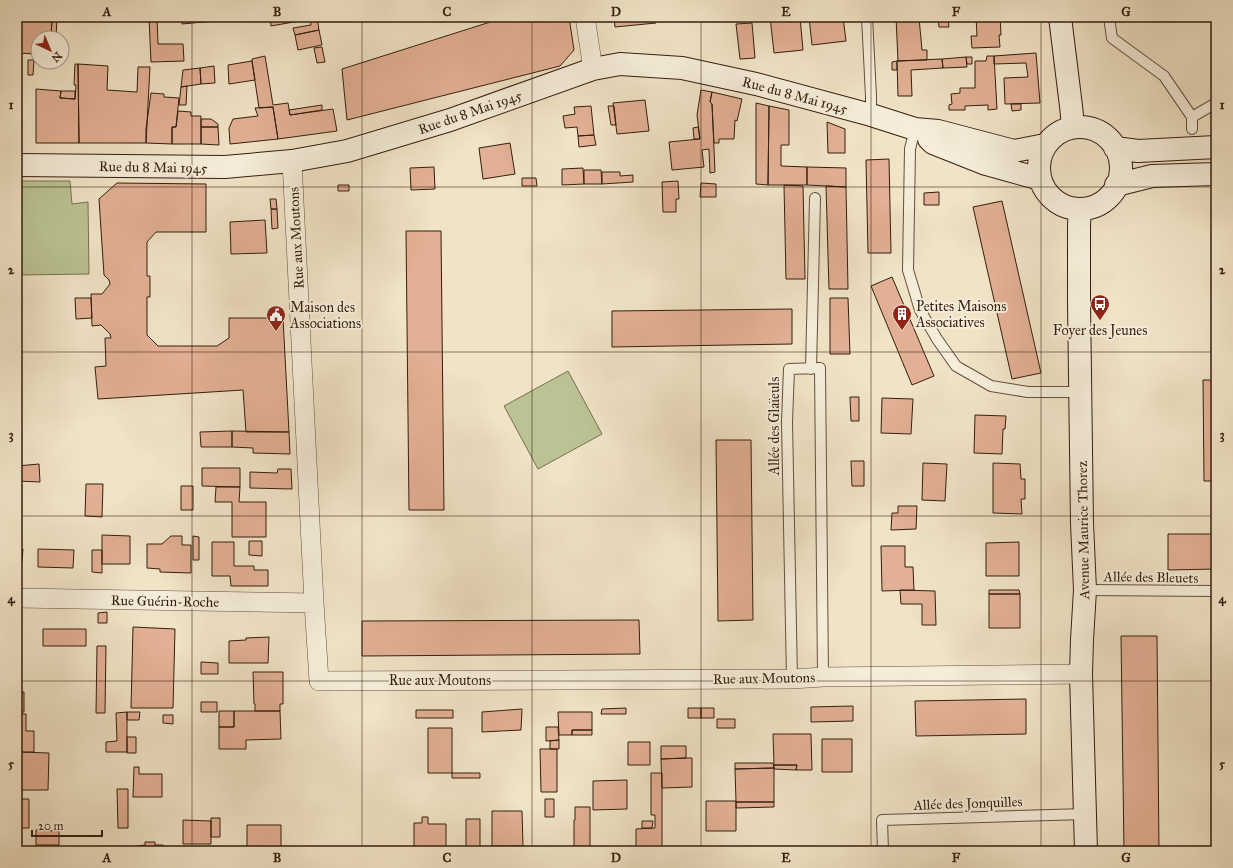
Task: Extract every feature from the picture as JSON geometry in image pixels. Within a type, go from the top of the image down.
[{"type":"street","points":[[585,17],[593,69]]},
{"type":"street","points":[[1060,17],[1073,127]]},
{"type":"street","name":"Rue du 8 Mai 1945","points":[[17,165],[225,167],[292,161],[347,150],[450,120],[593,69],[620,64],[682,68],[756,84],[871,115],[915,129],[938,131],[1014,151],[1045,146]]},
{"type":"street","points":[[1073,127],[1092,128],[1104,135],[1113,144],[1119,157],[1120,171],[1116,185],[1111,194],[1101,203],[1080,209],[1056,202],[1046,192],[1040,179],[1039,159],[1045,146],[1059,132],[1073,127]]},
{"type":"street","name":"Rue du 8 Mai 1945","points":[[915,129],[934,142],[986,164],[1040,179]]},
{"type":"street","points":[[1115,148],[1138,151],[1216,148]]},
{"type":"street","name":"Rue aux Moutons","points":[[292,161],[319,681],[792,679],[823,677],[1081,674]]},
{"type":"street","points":[[1116,185],[1152,176],[1216,174]]},
{"type":"street","name":"Avenue Maurice Thorez","points":[[1080,209],[1080,392],[1082,523],[1085,590],[1081,674],[1086,851]]},
{"type":"street","name":"Rue Guérin-Roche","points":[[17,598],[314,603]]},
{"type":"lane","points":[[866,17],[871,115]]},
{"type":"lane","points":[[1109,17],[1112,38],[1164,76],[1192,117],[1192,129]]},
{"type":"lane","points":[[1192,117],[1216,103]]},
{"type":"lane","points":[[915,129],[910,149],[908,270],[920,310],[937,339],[956,366],[991,386],[1028,392],[1080,392]]},
{"type":"lane","points":[[815,198],[811,369],[820,368],[823,677]]},
{"type":"lane","name":"Allée des Glaïeuls","points":[[792,679],[787,422],[789,369],[811,369]]},
{"type":"lane","name":"Allée des Bleuets","points":[[1085,590],[1216,591]]},
{"type":"lane","name":"Allée des Jonquilles","points":[[883,851],[882,820],[1086,814]]},
{"type":"green space","points":[[17,181],[70,181],[72,204],[88,202],[89,274],[17,275]]},
{"type":"green space","points":[[568,371],[602,434],[538,469],[504,406]]},
{"type":"building","points":[[17,17],[52,17],[51,30],[30,30],[30,54],[17,53],[19,21],[17,21]]},
{"type":"building","points":[[52,17],[57,17],[56,30],[51,30]]},
{"type":"building","points":[[149,17],[157,17],[158,44],[183,44],[184,61],[151,62]]},
{"type":"building","points":[[182,17],[214,17],[214,21],[182,24]]},
{"type":"building","points":[[214,17],[245,17],[245,18],[214,21]]},
{"type":"building","points":[[270,17],[305,17],[305,20],[271,26]]},
{"type":"building","points":[[310,17],[317,17],[319,30],[295,35],[293,28],[311,25]]},
{"type":"building","points":[[506,17],[569,17],[574,50],[560,66],[347,120],[342,69]]},
{"type":"building","points":[[614,17],[655,17],[656,23],[615,27]]},
{"type":"building","points":[[770,17],[800,17],[803,50],[774,53]]},
{"type":"building","points":[[809,17],[843,17],[846,41],[812,45]]},
{"type":"building","points":[[896,17],[920,17],[922,50],[927,50],[927,60],[898,61]]},
{"type":"building","points":[[938,17],[948,17],[949,27],[939,27]]},
{"type":"building","points":[[976,17],[1000,17],[1000,47],[972,48],[971,36],[977,36]]},
{"type":"building","points":[[1216,18],[1216,28],[1212,21]]},
{"type":"building","points":[[752,23],[755,58],[740,59],[736,24]]},
{"type":"building","points":[[319,30],[322,45],[298,50],[295,35]]},
{"type":"building","points":[[322,47],[325,62],[317,63],[314,48]]},
{"type":"building","points":[[1036,53],[1040,103],[1005,104],[1004,78],[1028,77],[1026,63],[994,64],[994,56]]},
{"type":"building","points":[[265,56],[273,105],[288,103],[290,115],[333,109],[337,131],[278,139],[273,107],[259,108],[252,59]]},
{"type":"building","points":[[987,56],[994,56],[997,109],[988,110],[988,105],[965,106],[965,110],[949,110],[949,105],[952,104],[951,94],[960,93],[960,88],[975,88],[975,61],[986,61]]},
{"type":"building","points":[[966,57],[972,57],[972,64],[967,64]]},
{"type":"building","points":[[966,57],[967,67],[943,68],[942,59]]},
{"type":"building","points":[[942,59],[943,68],[911,70],[912,96],[898,96],[897,61]]},
{"type":"building","points":[[28,60],[30,60],[30,70],[33,70],[33,75],[28,75]]},
{"type":"building","points":[[252,61],[255,80],[229,84],[228,65]]},
{"type":"building","points":[[897,61],[897,70],[892,70],[892,62]]},
{"type":"building","points":[[75,64],[78,64],[79,143],[36,143],[36,89],[61,91],[60,98],[75,99]]},
{"type":"building","points":[[78,64],[108,66],[107,90],[137,92],[138,67],[150,67],[146,143],[79,143]]},
{"type":"building","points":[[214,66],[215,83],[201,84],[200,68]]},
{"type":"building","points":[[200,68],[201,84],[181,87],[183,70]]},
{"type":"building","points":[[187,86],[186,105],[179,105],[181,87]]},
{"type":"building","points":[[701,90],[712,92],[710,102],[712,104],[715,172],[710,173],[709,149],[702,150],[704,167],[672,170],[669,142],[700,139],[697,115]]},
{"type":"building","points":[[61,91],[75,91],[75,99],[60,98]]},
{"type":"building","points":[[712,92],[742,99],[737,121],[735,120],[734,139],[719,139],[719,143],[714,143],[712,104],[710,102]]},
{"type":"building","points":[[151,93],[164,94],[164,97],[179,98],[176,127],[172,127],[172,144],[146,143],[146,129]]},
{"type":"building","points":[[645,100],[649,131],[617,134],[613,103]]},
{"type":"building","points":[[756,103],[769,106],[768,185],[756,184]]},
{"type":"building","points":[[1011,104],[1021,104],[1021,110],[1012,111]]},
{"type":"building","points":[[322,105],[322,110],[290,115],[289,110]]},
{"type":"building","points":[[591,106],[594,135],[578,136],[577,127],[565,128],[563,116],[575,114],[574,107]]},
{"type":"building","points":[[608,106],[614,106],[616,125],[611,125]]},
{"type":"building","points":[[769,106],[789,110],[789,145],[781,145],[781,166],[807,167],[807,185],[768,185]]},
{"type":"building","points":[[273,107],[278,139],[230,144],[229,128],[233,119],[258,116],[255,108]]},
{"type":"building","points":[[178,111],[191,112],[191,116],[201,116],[201,144],[172,144],[172,127],[176,127]]},
{"type":"building","points":[[201,119],[211,119],[218,124],[218,127],[201,127]]},
{"type":"building","points":[[17,122],[21,122],[21,143],[17,143]]},
{"type":"building","points":[[827,122],[845,129],[845,153],[828,153]]},
{"type":"building","points":[[201,127],[218,127],[219,145],[201,144]]},
{"type":"building","points":[[698,127],[700,139],[694,139],[693,128]]},
{"type":"building","points":[[594,135],[596,145],[579,147],[578,136]]},
{"type":"building","points":[[510,143],[515,174],[483,179],[479,148]]},
{"type":"building","points":[[889,159],[891,253],[868,253],[866,160]]},
{"type":"building","points":[[434,167],[435,189],[411,190],[410,168]]},
{"type":"building","points":[[807,167],[846,168],[846,187],[807,185]]},
{"type":"building","points":[[583,168],[584,184],[562,185],[562,169]]},
{"type":"building","points":[[584,170],[601,170],[602,184],[584,184]]},
{"type":"building","points":[[602,172],[620,172],[620,176],[633,175],[633,182],[602,184]]},
{"type":"building","points":[[522,178],[536,178],[537,186],[522,186]]},
{"type":"building","points":[[678,181],[679,199],[676,199],[676,212],[663,212],[662,182]]},
{"type":"building","points":[[117,183],[206,184],[206,232],[156,232],[147,242],[147,276],[150,276],[150,297],[147,297],[147,335],[158,346],[217,346],[229,338],[229,318],[283,318],[289,432],[246,432],[243,390],[98,399],[95,367],[106,366],[105,338],[111,338],[110,334],[101,325],[92,326],[91,294],[102,294],[110,284],[109,280],[104,275],[99,199]]},
{"type":"building","points":[[701,183],[716,184],[716,197],[700,197]]},
{"type":"building","points":[[338,185],[349,185],[349,191],[338,191]]},
{"type":"building","points":[[784,185],[803,186],[805,279],[786,279]]},
{"type":"building","points":[[826,186],[846,187],[848,289],[829,289]]},
{"type":"building","points":[[939,192],[939,205],[924,205],[924,193]]},
{"type":"building","points":[[270,199],[276,199],[277,209],[271,209]]},
{"type":"building","points":[[1002,201],[1041,373],[1012,379],[973,207]]},
{"type":"building","points":[[271,209],[277,209],[278,228],[272,229]]},
{"type":"building","points":[[265,220],[267,253],[231,254],[230,222]]},
{"type":"building","points":[[406,231],[441,231],[444,510],[409,510]]},
{"type":"building","name":"Petites Maisons Associatives","points":[[892,277],[934,376],[912,385],[871,286]]},
{"type":"building","points":[[75,298],[91,298],[92,318],[76,319]]},
{"type":"building","points":[[830,298],[848,298],[850,354],[830,354]]},
{"type":"building","points":[[792,309],[792,344],[612,347],[612,311]]},
{"type":"building","points":[[1203,380],[1216,380],[1216,481],[1204,481]]},
{"type":"building","points":[[850,397],[859,397],[859,421],[851,421]]},
{"type":"building","points":[[882,398],[913,399],[911,434],[881,433]]},
{"type":"building","points":[[975,415],[1006,416],[1005,429],[1003,429],[1002,454],[974,453]]},
{"type":"building","points":[[232,431],[289,432],[290,454],[253,453],[253,448],[232,447]]},
{"type":"building","points":[[232,431],[232,447],[201,447],[200,432]]},
{"type":"building","points":[[716,440],[751,440],[753,620],[718,621]]},
{"type":"building","points":[[851,461],[864,461],[864,486],[852,486]]},
{"type":"building","points":[[923,463],[947,464],[945,501],[922,500]]},
{"type":"building","points":[[993,463],[1020,464],[1021,479],[1025,479],[1025,499],[1021,499],[1022,514],[993,513]]},
{"type":"building","points":[[39,464],[40,482],[18,481],[17,466]]},
{"type":"building","points":[[202,468],[240,468],[240,487],[202,486]]},
{"type":"building","points":[[278,469],[291,469],[292,489],[250,488],[250,472],[277,473]]},
{"type":"building","points":[[86,484],[103,484],[102,517],[85,516]]},
{"type":"building","points":[[181,486],[193,486],[193,510],[181,510]]},
{"type":"building","points":[[216,487],[240,487],[239,502],[266,502],[266,537],[232,537],[232,502],[215,502]]},
{"type":"building","points":[[898,506],[917,506],[916,529],[891,530],[892,513],[898,513]]},
{"type":"building","points":[[1168,534],[1216,534],[1216,569],[1168,570]]},
{"type":"building","points":[[102,535],[130,536],[130,564],[102,564]]},
{"type":"building","points":[[171,536],[182,536],[182,545],[191,545],[191,573],[160,572],[160,569],[147,568],[147,544],[162,544]]},
{"type":"building","points":[[193,536],[199,537],[199,560],[193,560]]},
{"type":"building","points":[[249,541],[262,541],[262,556],[249,555]]},
{"type":"building","points":[[212,542],[234,542],[234,566],[254,566],[254,570],[268,570],[268,586],[231,586],[230,576],[212,576]]},
{"type":"building","points":[[1019,542],[1019,576],[986,576],[986,543]]},
{"type":"building","points":[[881,546],[905,546],[905,567],[913,567],[914,590],[882,591]]},
{"type":"building","points":[[17,549],[23,549],[22,562],[17,561]]},
{"type":"building","points":[[38,549],[74,550],[73,568],[38,567]]},
{"type":"building","points":[[92,550],[102,550],[102,573],[92,572]]},
{"type":"building","points":[[900,590],[935,591],[936,625],[922,625],[922,604],[901,604]]},
{"type":"building","points":[[989,590],[1019,590],[1020,594],[989,594]]},
{"type":"building","points":[[989,594],[1020,594],[1020,628],[989,628]]},
{"type":"building","points":[[107,612],[107,623],[98,623],[98,613]]},
{"type":"building","points":[[639,620],[640,654],[362,656],[362,621]]},
{"type":"building","points":[[133,627],[175,629],[173,708],[131,708]]},
{"type":"building","points":[[43,629],[86,629],[86,646],[43,646]]},
{"type":"building","points":[[1121,636],[1157,636],[1159,851],[1124,851]]},
{"type":"building","points":[[269,637],[268,663],[229,663],[229,641],[246,640],[246,638]]},
{"type":"building","points":[[97,646],[106,646],[105,713],[96,713]]},
{"type":"building","points":[[201,662],[218,663],[218,674],[201,674]]},
{"type":"building","points":[[253,672],[283,672],[283,704],[280,704],[280,711],[255,711]]},
{"type":"building","points":[[17,692],[24,692],[24,712],[17,712]]},
{"type":"building","points":[[1026,699],[1026,734],[916,736],[915,701]]},
{"type":"building","points":[[201,702],[217,702],[217,712],[201,712]]},
{"type":"building","points":[[853,706],[853,721],[811,722],[811,707]]},
{"type":"building","points":[[626,708],[626,714],[601,714],[602,709]]},
{"type":"building","points":[[688,708],[701,708],[701,718],[688,718]]},
{"type":"building","points":[[701,708],[714,708],[714,718],[701,718]]},
{"type":"building","points":[[522,709],[521,730],[482,732],[482,712]]},
{"type":"building","points":[[416,710],[453,710],[453,718],[416,718]]},
{"type":"building","points":[[219,711],[234,711],[234,727],[219,727]]},
{"type":"building","points":[[234,711],[280,711],[281,739],[246,740],[246,749],[219,749],[219,727],[234,727]]},
{"type":"building","points":[[127,712],[127,752],[106,752],[106,742],[117,741],[116,713]]},
{"type":"building","points":[[127,712],[140,712],[139,720],[127,720]]},
{"type":"building","points":[[558,712],[592,712],[592,730],[572,730],[572,735],[559,735]]},
{"type":"building","points":[[17,714],[26,714],[26,731],[34,731],[34,752],[17,752]]},
{"type":"building","points":[[163,715],[173,715],[173,724],[163,723]]},
{"type":"building","points":[[717,719],[735,719],[735,728],[717,728]]},
{"type":"building","points":[[546,727],[558,727],[559,740],[546,741]]},
{"type":"building","points":[[428,728],[452,728],[452,773],[428,773]]},
{"type":"building","points":[[572,730],[592,730],[592,735],[572,735]]},
{"type":"building","points":[[773,734],[811,734],[812,770],[796,770],[797,765],[774,765]]},
{"type":"building","points":[[127,737],[136,737],[136,753],[127,753]]},
{"type":"building","points":[[822,739],[852,739],[852,772],[822,772]]},
{"type":"building","points":[[559,740],[559,749],[550,749],[550,741]]},
{"type":"building","points":[[628,742],[650,742],[650,765],[628,765]]},
{"type":"building","points":[[661,746],[686,746],[686,758],[661,759]]},
{"type":"building","points":[[540,749],[557,749],[557,792],[541,792]]},
{"type":"building","points":[[17,752],[49,753],[48,790],[17,790]]},
{"type":"building","points":[[692,758],[692,787],[662,788],[661,759]]},
{"type":"building","points":[[735,763],[773,763],[774,768],[735,769]]},
{"type":"building","points":[[774,765],[797,765],[796,770],[774,769]]},
{"type":"building","points":[[134,767],[139,767],[139,774],[162,774],[162,797],[133,797]]},
{"type":"building","points":[[774,768],[774,802],[736,802],[735,769]]},
{"type":"building","points":[[452,773],[480,773],[480,778],[452,778]]},
{"type":"building","points":[[651,773],[662,773],[662,851],[636,851],[636,829],[655,828],[655,815],[651,815]]},
{"type":"building","points":[[627,780],[627,809],[593,810],[593,781]]},
{"type":"building","points":[[117,789],[128,789],[128,828],[118,828]]},
{"type":"building","points":[[17,799],[29,799],[29,828],[17,828]]},
{"type":"building","points":[[545,799],[554,799],[554,817],[545,817]]},
{"type":"building","points":[[706,801],[736,801],[736,831],[706,831]]},
{"type":"building","points":[[736,802],[774,802],[774,807],[736,808]]},
{"type":"building","points":[[575,807],[590,807],[590,851],[574,851]]},
{"type":"building","points":[[492,811],[522,811],[523,846],[492,846]]},
{"type":"building","points":[[422,817],[428,817],[428,824],[446,824],[446,851],[414,851],[414,823],[422,823]]},
{"type":"building","points":[[211,818],[220,818],[220,837],[211,837]]},
{"type":"building","points":[[466,819],[480,819],[480,851],[466,851]]},
{"type":"building","points":[[183,820],[211,821],[211,844],[183,844]]},
{"type":"building","points":[[642,821],[653,821],[652,828],[642,828]]},
{"type":"building","points":[[247,825],[281,825],[281,851],[247,851]]},
{"type":"building","points":[[36,830],[59,831],[59,845],[36,845]]},
{"type":"building","points":[[145,842],[155,842],[155,845],[163,845],[163,851],[137,851],[137,846],[145,845]]},
{"type":"place","name":"Foyer des Jeunes","points":[[1100,321]]},
{"type":"place","name":"Petites Maisons Associatives","points":[[902,331]]},
{"type":"place","name":"Maison des Associations","points":[[276,332]]}]
